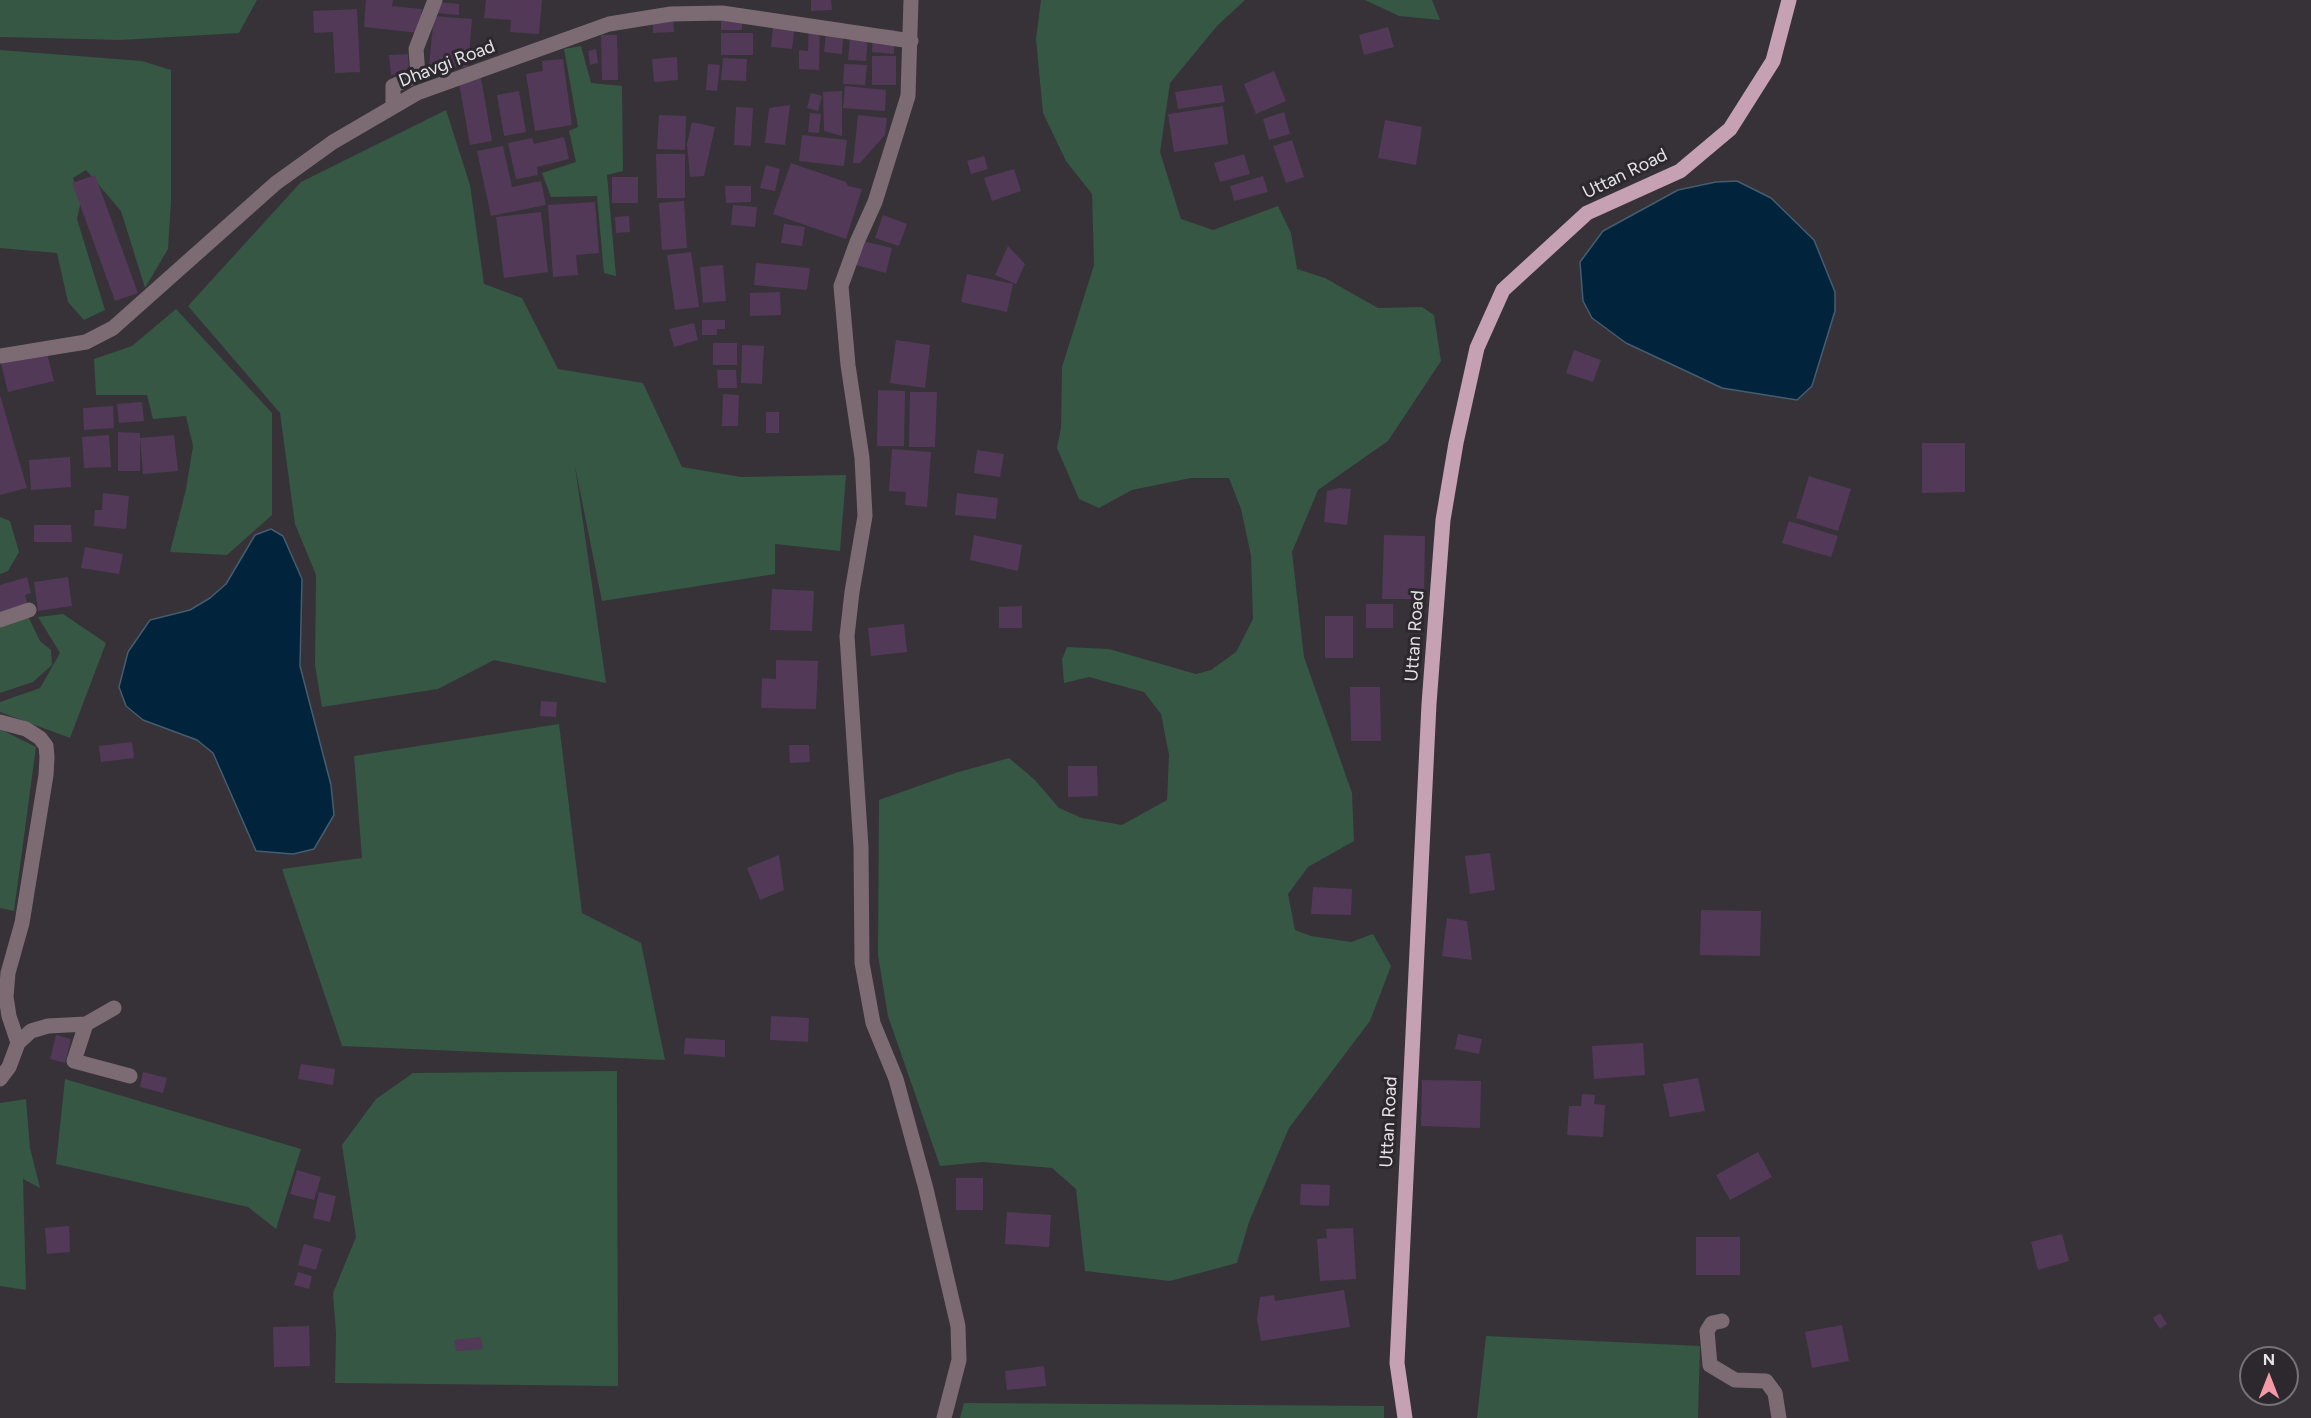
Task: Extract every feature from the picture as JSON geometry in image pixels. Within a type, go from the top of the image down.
[{"type":"main road","name":"Uttan Road","points":[[1405,1418],[1397,1363],[1430,692],[1443,520],[1456,444],[1477,348],[1503,290],[1587,213],[1680,171],[1730,129],[1773,61],[1789,0]]},
{"type":"street","points":[[393,107],[393,86],[418,75],[416,49],[435,0]]},
{"type":"street","points":[[911,0],[908,96],[875,202],[841,286],[848,364],[862,458],[865,516],[847,636],[861,847],[862,963],[873,1023],[896,1079],[926,1189],[958,1326],[959,1360],[945,1418]]},
{"type":"street","name":"Dhavgi Road","points":[[0,356],[86,342],[113,328],[276,183],[333,142],[417,93],[609,24],[671,14],[722,13],[911,41]]},
{"type":"street","points":[[0,620],[29,610]]},
{"type":"street","points":[[0,722],[26,729],[40,738],[46,746],[47,757],[22,923],[8,973],[8,1007],[18,1042]]},
{"type":"street","points":[[0,1079],[9,1067],[18,1042],[31,1031],[48,1026],[86,1024],[114,1008]]},
{"type":"street","points":[[86,1024],[74,1061],[130,1076]]},
{"type":"street","points":[[1722,1321],[1712,1323],[1707,1331],[1710,1365],[1735,1380],[1766,1381],[1775,1393],[1779,1418]]},
{"type":"green space","points":[[0,0],[257,0],[239,33],[121,40],[0,37]]},
{"type":"green space","points":[[1041,0],[1245,0],[1217,26],[1170,83],[1160,152],[1181,219],[1213,230],[1278,206],[1291,233],[1297,269],[1325,278],[1378,308],[1422,307],[1434,315],[1441,361],[1388,441],[1318,490],[1292,552],[1304,657],[1352,793],[1354,841],[1308,867],[1288,894],[1295,930],[1311,936],[1351,942],[1373,934],[1391,966],[1370,1021],[1289,1128],[1249,1222],[1237,1263],[1170,1281],[1085,1271],[1076,1189],[1052,1168],[983,1162],[940,1166],[888,1016],[878,955],[879,800],[955,773],[1009,758],[1035,780],[1059,808],[1082,818],[1122,825],[1167,800],[1169,755],[1161,714],[1144,692],[1089,677],[1064,683],[1062,659],[1067,647],[1109,649],[1196,674],[1211,670],[1236,652],[1253,619],[1251,556],[1241,509],[1229,478],[1191,478],[1132,490],[1099,508],[1079,499],[1057,448],[1061,428],[1062,367],[1094,265],[1092,194],[1066,161],[1043,113],[1036,39]]},
{"type":"green space","points":[[1365,0],[1432,0],[1440,20],[1399,16]]},
{"type":"green space","points":[[581,46],[591,83],[622,86],[623,171],[607,175],[616,276],[604,273],[597,196],[551,197],[542,173],[576,162],[569,131],[578,127],[564,49]]},
{"type":"green space","points":[[0,50],[142,61],[171,70],[171,202],[168,249],[145,288],[121,211],[86,170],[73,178],[81,201],[77,219],[105,310],[84,320],[68,302],[57,253],[0,248]]},
{"type":"green space","points":[[446,110],[470,185],[484,284],[522,298],[558,369],[643,383],[682,467],[741,477],[846,475],[840,551],[775,544],[775,574],[602,601],[575,466],[606,683],[494,660],[438,689],[322,707],[315,665],[316,575],[295,524],[280,413],[188,306],[301,182]]},
{"type":"green space","points":[[176,309],[272,413],[272,515],[227,555],[170,552],[186,489],[193,446],[186,416],[153,419],[147,395],[96,395],[94,359],[132,346]]},
{"type":"green space","points":[[0,517],[10,521],[19,552],[8,571],[0,574]]},
{"type":"green space","points":[[63,614],[106,643],[70,738],[0,712],[0,702],[40,688],[60,653],[38,617]]},
{"type":"green space","points":[[28,616],[40,641],[51,650],[52,665],[33,682],[0,693],[0,626]]},
{"type":"green space","points":[[559,724],[582,913],[641,943],[665,1060],[342,1046],[282,869],[362,858],[354,756]]},
{"type":"green space","points":[[0,729],[36,747],[14,911],[0,908]]},
{"type":"green space","points":[[617,1071],[618,1386],[335,1383],[336,1333],[333,1293],[356,1237],[342,1145],[376,1099],[413,1073]]},
{"type":"green space","points":[[65,1079],[301,1149],[276,1229],[248,1207],[56,1164]]},
{"type":"green space","points":[[26,1099],[30,1148],[40,1188],[23,1179],[26,1290],[0,1286],[0,1103]]},
{"type":"green space","points":[[1486,1336],[1700,1346],[1698,1418],[1477,1418]]},
{"type":"green space","points":[[964,1403],[1384,1406],[1384,1418],[960,1418]]},
{"type":"water","points":[[1737,181],[1771,198],[1814,240],[1835,292],[1835,311],[1812,386],[1797,400],[1722,388],[1626,343],[1592,318],[1583,301],[1580,262],[1603,231],[1678,190],[1716,182]]},
{"type":"water","points":[[271,529],[283,536],[302,579],[300,666],[331,785],[334,815],[314,849],[293,854],[256,851],[213,753],[197,740],[143,720],[126,706],[119,687],[128,652],[150,620],[190,610],[210,598],[226,584],[255,535]]},
{"type":"building","points":[[366,0],[393,0],[392,6],[422,9],[419,33],[364,27]]},
{"type":"building","points":[[486,0],[542,0],[539,34],[510,32],[511,20],[484,18]]},
{"type":"building","points":[[811,0],[831,0],[832,10],[811,11]]},
{"type":"building","points":[[437,2],[459,4],[459,15],[436,13]]},
{"type":"building","points":[[357,9],[360,72],[335,73],[333,32],[314,33],[313,11]]},
{"type":"building","points":[[652,11],[673,11],[674,32],[653,33]]},
{"type":"building","points":[[774,15],[796,17],[792,49],[771,47]]},
{"type":"building","points":[[434,16],[472,19],[468,68],[429,65]]},
{"type":"building","points":[[742,20],[742,30],[721,30],[721,21]]},
{"type":"building","points":[[827,21],[844,23],[842,54],[824,52]]},
{"type":"building","points":[[809,22],[820,22],[819,70],[799,69],[799,50],[808,51]]},
{"type":"building","points":[[851,26],[869,28],[866,61],[848,60]]},
{"type":"building","points":[[1388,27],[1394,47],[1364,55],[1359,35]]},
{"type":"building","points":[[873,29],[895,30],[894,54],[872,52]]},
{"type":"building","points":[[721,33],[753,33],[753,55],[721,55]]},
{"type":"building","points":[[601,35],[617,35],[618,80],[602,80]]},
{"type":"building","points":[[596,49],[598,63],[590,65],[588,51]]},
{"type":"building","points":[[408,54],[409,73],[391,75],[389,55]]},
{"type":"building","points":[[872,56],[896,56],[896,85],[872,85]]},
{"type":"building","points":[[677,57],[678,80],[654,82],[652,59]]},
{"type":"building","points":[[723,58],[747,59],[746,81],[721,80]]},
{"type":"building","points":[[563,59],[572,125],[535,131],[526,74],[543,71],[542,61]]},
{"type":"building","points":[[708,64],[720,65],[717,91],[706,90]]},
{"type":"building","points":[[844,64],[867,65],[865,85],[843,84]]},
{"type":"building","points":[[1274,71],[1286,101],[1256,114],[1244,84]]},
{"type":"building","points":[[481,78],[492,141],[470,145],[459,83]]},
{"type":"building","points":[[1222,85],[1225,102],[1178,109],[1175,92]]},
{"type":"building","points":[[845,86],[886,90],[885,111],[843,108]]},
{"type":"building","points":[[519,91],[526,132],[504,136],[497,95]]},
{"type":"building","points":[[842,91],[842,136],[824,131],[823,92]]},
{"type":"building","points":[[811,93],[822,96],[818,111],[807,108]]},
{"type":"building","points":[[790,105],[785,145],[765,143],[769,108]]},
{"type":"building","points":[[1223,106],[1228,144],[1174,152],[1168,114]]},
{"type":"building","points":[[736,107],[753,108],[751,146],[734,145]]},
{"type":"building","points":[[1284,112],[1290,134],[1269,140],[1263,119]]},
{"type":"building","points":[[810,113],[821,114],[819,133],[808,132]]},
{"type":"building","points":[[659,115],[686,116],[685,150],[657,149]]},
{"type":"building","points":[[858,115],[887,118],[885,135],[860,163],[853,163]]},
{"type":"building","points":[[1385,120],[1422,127],[1416,165],[1378,158]]},
{"type":"building","points":[[692,122],[715,127],[704,176],[690,177],[687,144]]},
{"type":"building","points":[[802,135],[847,140],[844,166],[799,161]]},
{"type":"building","points":[[564,137],[569,159],[537,167],[538,175],[516,179],[508,143],[532,138],[534,144]]},
{"type":"building","points":[[1292,140],[1304,177],[1286,183],[1273,146]]},
{"type":"building","points":[[503,146],[512,187],[541,181],[546,205],[491,216],[477,151]]},
{"type":"building","points":[[656,154],[685,154],[685,198],[657,198]]},
{"type":"building","points":[[1244,154],[1250,174],[1220,182],[1214,163]]},
{"type":"building","points":[[984,156],[988,169],[971,174],[967,161]]},
{"type":"building","points":[[791,163],[846,182],[848,186],[862,189],[846,239],[773,214]]},
{"type":"building","points":[[766,165],[780,169],[775,191],[760,188]]},
{"type":"building","points":[[1014,169],[1021,191],[992,201],[984,178]]},
{"type":"building","points":[[95,175],[138,293],[115,301],[72,183]]},
{"type":"building","points":[[1263,176],[1268,192],[1234,201],[1230,186]]},
{"type":"building","points":[[612,177],[638,177],[638,203],[612,203]]},
{"type":"building","points":[[725,186],[751,186],[751,202],[726,203]]},
{"type":"building","points":[[684,201],[687,248],[662,250],[659,203]]},
{"type":"building","points":[[595,202],[599,253],[576,255],[578,275],[553,277],[548,205]]},
{"type":"building","points":[[733,205],[757,207],[755,227],[731,225]]},
{"type":"building","points":[[541,212],[548,272],[504,278],[496,217]]},
{"type":"building","points":[[883,215],[907,224],[899,246],[875,238]]},
{"type":"building","points":[[629,216],[630,232],[616,233],[615,217]]},
{"type":"building","points":[[784,224],[805,227],[802,246],[781,243]]},
{"type":"building","points":[[863,241],[892,248],[886,273],[856,265]]},
{"type":"building","points":[[1008,246],[1025,264],[1016,284],[995,275]]},
{"type":"building","points":[[691,252],[699,307],[675,310],[667,255]]},
{"type":"building","points":[[756,263],[810,268],[807,290],[754,285]]},
{"type":"building","points":[[723,265],[726,301],[703,303],[700,267]]},
{"type":"building","points":[[967,274],[1013,284],[1007,312],[961,302]]},
{"type":"building","points":[[780,292],[781,315],[750,316],[750,293]]},
{"type":"building","points":[[702,320],[725,320],[725,329],[717,329],[717,335],[702,335]]},
{"type":"building","points":[[694,323],[698,340],[674,347],[669,329]]},
{"type":"building","points":[[896,340],[930,345],[925,388],[890,383]]},
{"type":"building","points":[[713,343],[737,343],[737,365],[713,365]]},
{"type":"building","points":[[742,345],[764,346],[762,384],[741,383]]},
{"type":"building","points":[[1574,350],[1601,360],[1593,382],[1566,373]]},
{"type":"building","points":[[47,353],[54,381],[8,392],[1,363]]},
{"type":"building","points":[[717,370],[736,370],[737,388],[718,388]]},
{"type":"building","points":[[878,390],[905,391],[904,446],[877,446]]},
{"type":"building","points":[[910,392],[937,392],[935,447],[909,447]]},
{"type":"building","points":[[723,394],[739,395],[738,426],[722,426]]},
{"type":"building","points":[[0,395],[27,488],[0,495]]},
{"type":"building","points":[[142,402],[144,421],[119,423],[117,404]]},
{"type":"building","points":[[113,406],[114,428],[84,430],[83,408]]},
{"type":"building","points":[[766,412],[779,412],[779,433],[766,433]]},
{"type":"building","points":[[118,432],[140,433],[140,471],[118,471]]},
{"type":"building","points":[[109,435],[111,467],[84,468],[82,437]]},
{"type":"building","points":[[174,435],[178,471],[143,474],[140,438]]},
{"type":"building","points":[[1922,443],[1965,443],[1965,492],[1922,493]]},
{"type":"building","points":[[892,449],[931,452],[927,507],[905,505],[906,492],[889,491]]},
{"type":"building","points":[[977,450],[1004,454],[1000,477],[974,473]]},
{"type":"building","points":[[70,457],[71,487],[31,490],[29,460]]},
{"type":"building","points":[[1809,476],[1851,489],[1838,531],[1796,518]]},
{"type":"building","points":[[1339,488],[1351,489],[1347,525],[1324,522],[1327,491]]},
{"type":"building","points":[[103,493],[129,496],[126,529],[94,526],[95,510],[102,510]]},
{"type":"building","points":[[957,493],[998,498],[996,519],[955,515]]},
{"type":"building","points":[[1789,521],[1838,536],[1831,557],[1782,543]]},
{"type":"building","points":[[34,525],[71,525],[72,542],[34,542]]},
{"type":"building","points":[[974,535],[1022,545],[1018,571],[970,560]]},
{"type":"building","points":[[1384,535],[1425,536],[1424,599],[1382,599]]},
{"type":"building","points":[[85,547],[123,554],[119,574],[81,568]]},
{"type":"building","points":[[27,577],[31,593],[25,595],[28,606],[0,614],[0,585]]},
{"type":"building","points":[[68,577],[72,606],[38,611],[34,582]]},
{"type":"building","points":[[772,589],[814,591],[812,631],[770,630]]},
{"type":"building","points":[[1366,604],[1393,604],[1393,628],[1366,628]]},
{"type":"building","points":[[1022,606],[1022,628],[999,628],[999,607]]},
{"type":"building","points":[[1325,616],[1353,616],[1353,658],[1325,658]]},
{"type":"building","points":[[904,624],[907,652],[871,656],[868,628]]},
{"type":"building","points":[[776,660],[818,661],[816,709],[761,708],[762,678],[776,679]]},
{"type":"building","points":[[1350,687],[1380,687],[1381,741],[1351,741]]},
{"type":"building","points":[[541,701],[557,702],[556,717],[540,716]]},
{"type":"building","points":[[132,742],[134,758],[101,762],[99,746]]},
{"type":"building","points":[[789,745],[809,745],[810,762],[790,763]]},
{"type":"building","points":[[1068,766],[1097,766],[1098,796],[1068,797]]},
{"type":"building","points":[[1490,853],[1495,890],[1470,894],[1465,856]]},
{"type":"building","points":[[779,855],[784,890],[760,900],[747,868]]},
{"type":"building","points":[[1313,887],[1352,889],[1351,915],[1311,914]]},
{"type":"building","points":[[1701,910],[1761,911],[1760,956],[1700,955]]},
{"type":"building","points":[[1447,918],[1467,921],[1472,960],[1442,956]]},
{"type":"building","points":[[771,1016],[809,1018],[808,1042],[770,1040]]},
{"type":"building","points":[[1458,1034],[1482,1039],[1479,1054],[1455,1049]]},
{"type":"building","points":[[56,1035],[71,1039],[65,1063],[50,1059]]},
{"type":"building","points":[[685,1038],[725,1040],[725,1057],[684,1054]]},
{"type":"building","points":[[1643,1043],[1645,1075],[1594,1079],[1592,1046]]},
{"type":"building","points":[[301,1064],[335,1069],[333,1085],[298,1079]]},
{"type":"building","points":[[143,1072],[167,1078],[163,1093],[140,1087]]},
{"type":"building","points":[[1698,1078],[1705,1111],[1670,1117],[1663,1084]]},
{"type":"building","points":[[1422,1080],[1481,1081],[1480,1128],[1421,1126]]},
{"type":"building","points":[[1582,1094],[1595,1095],[1594,1104],[1605,1105],[1603,1137],[1567,1135],[1569,1106],[1581,1106]]},
{"type":"building","points":[[1758,1152],[1772,1177],[1730,1200],[1716,1175]]},
{"type":"building","points":[[297,1170],[321,1177],[314,1200],[290,1194]]},
{"type":"building","points":[[956,1178],[983,1178],[983,1210],[956,1210]]},
{"type":"building","points":[[1301,1184],[1330,1185],[1329,1206],[1300,1205]]},
{"type":"building","points":[[319,1192],[336,1196],[330,1222],[313,1218]]},
{"type":"building","points":[[1007,1212],[1051,1215],[1049,1247],[1005,1244]]},
{"type":"building","points":[[69,1226],[70,1252],[47,1254],[45,1228]]},
{"type":"building","points":[[1353,1228],[1356,1279],[1320,1281],[1317,1239],[1327,1238],[1326,1229]]},
{"type":"building","points":[[2062,1234],[2069,1261],[2038,1270],[2031,1242]]},
{"type":"building","points":[[1696,1237],[1740,1237],[1740,1275],[1696,1275]]},
{"type":"building","points":[[304,1244],[322,1249],[316,1270],[298,1265]]},
{"type":"building","points":[[298,1272],[312,1276],[309,1289],[294,1285]]},
{"type":"building","points":[[1344,1290],[1350,1327],[1261,1341],[1257,1319],[1260,1297],[1274,1295],[1275,1301]]},
{"type":"building","points":[[2160,1313],[2167,1324],[2160,1329],[2153,1318]]},
{"type":"building","points":[[1842,1325],[1849,1361],[1812,1368],[1805,1332]]},
{"type":"building","points":[[309,1326],[310,1366],[274,1367],[273,1327]]},
{"type":"building","points":[[481,1337],[483,1349],[456,1351],[454,1340]]},
{"type":"building","points":[[1044,1366],[1046,1386],[1007,1390],[1005,1371]]}]
